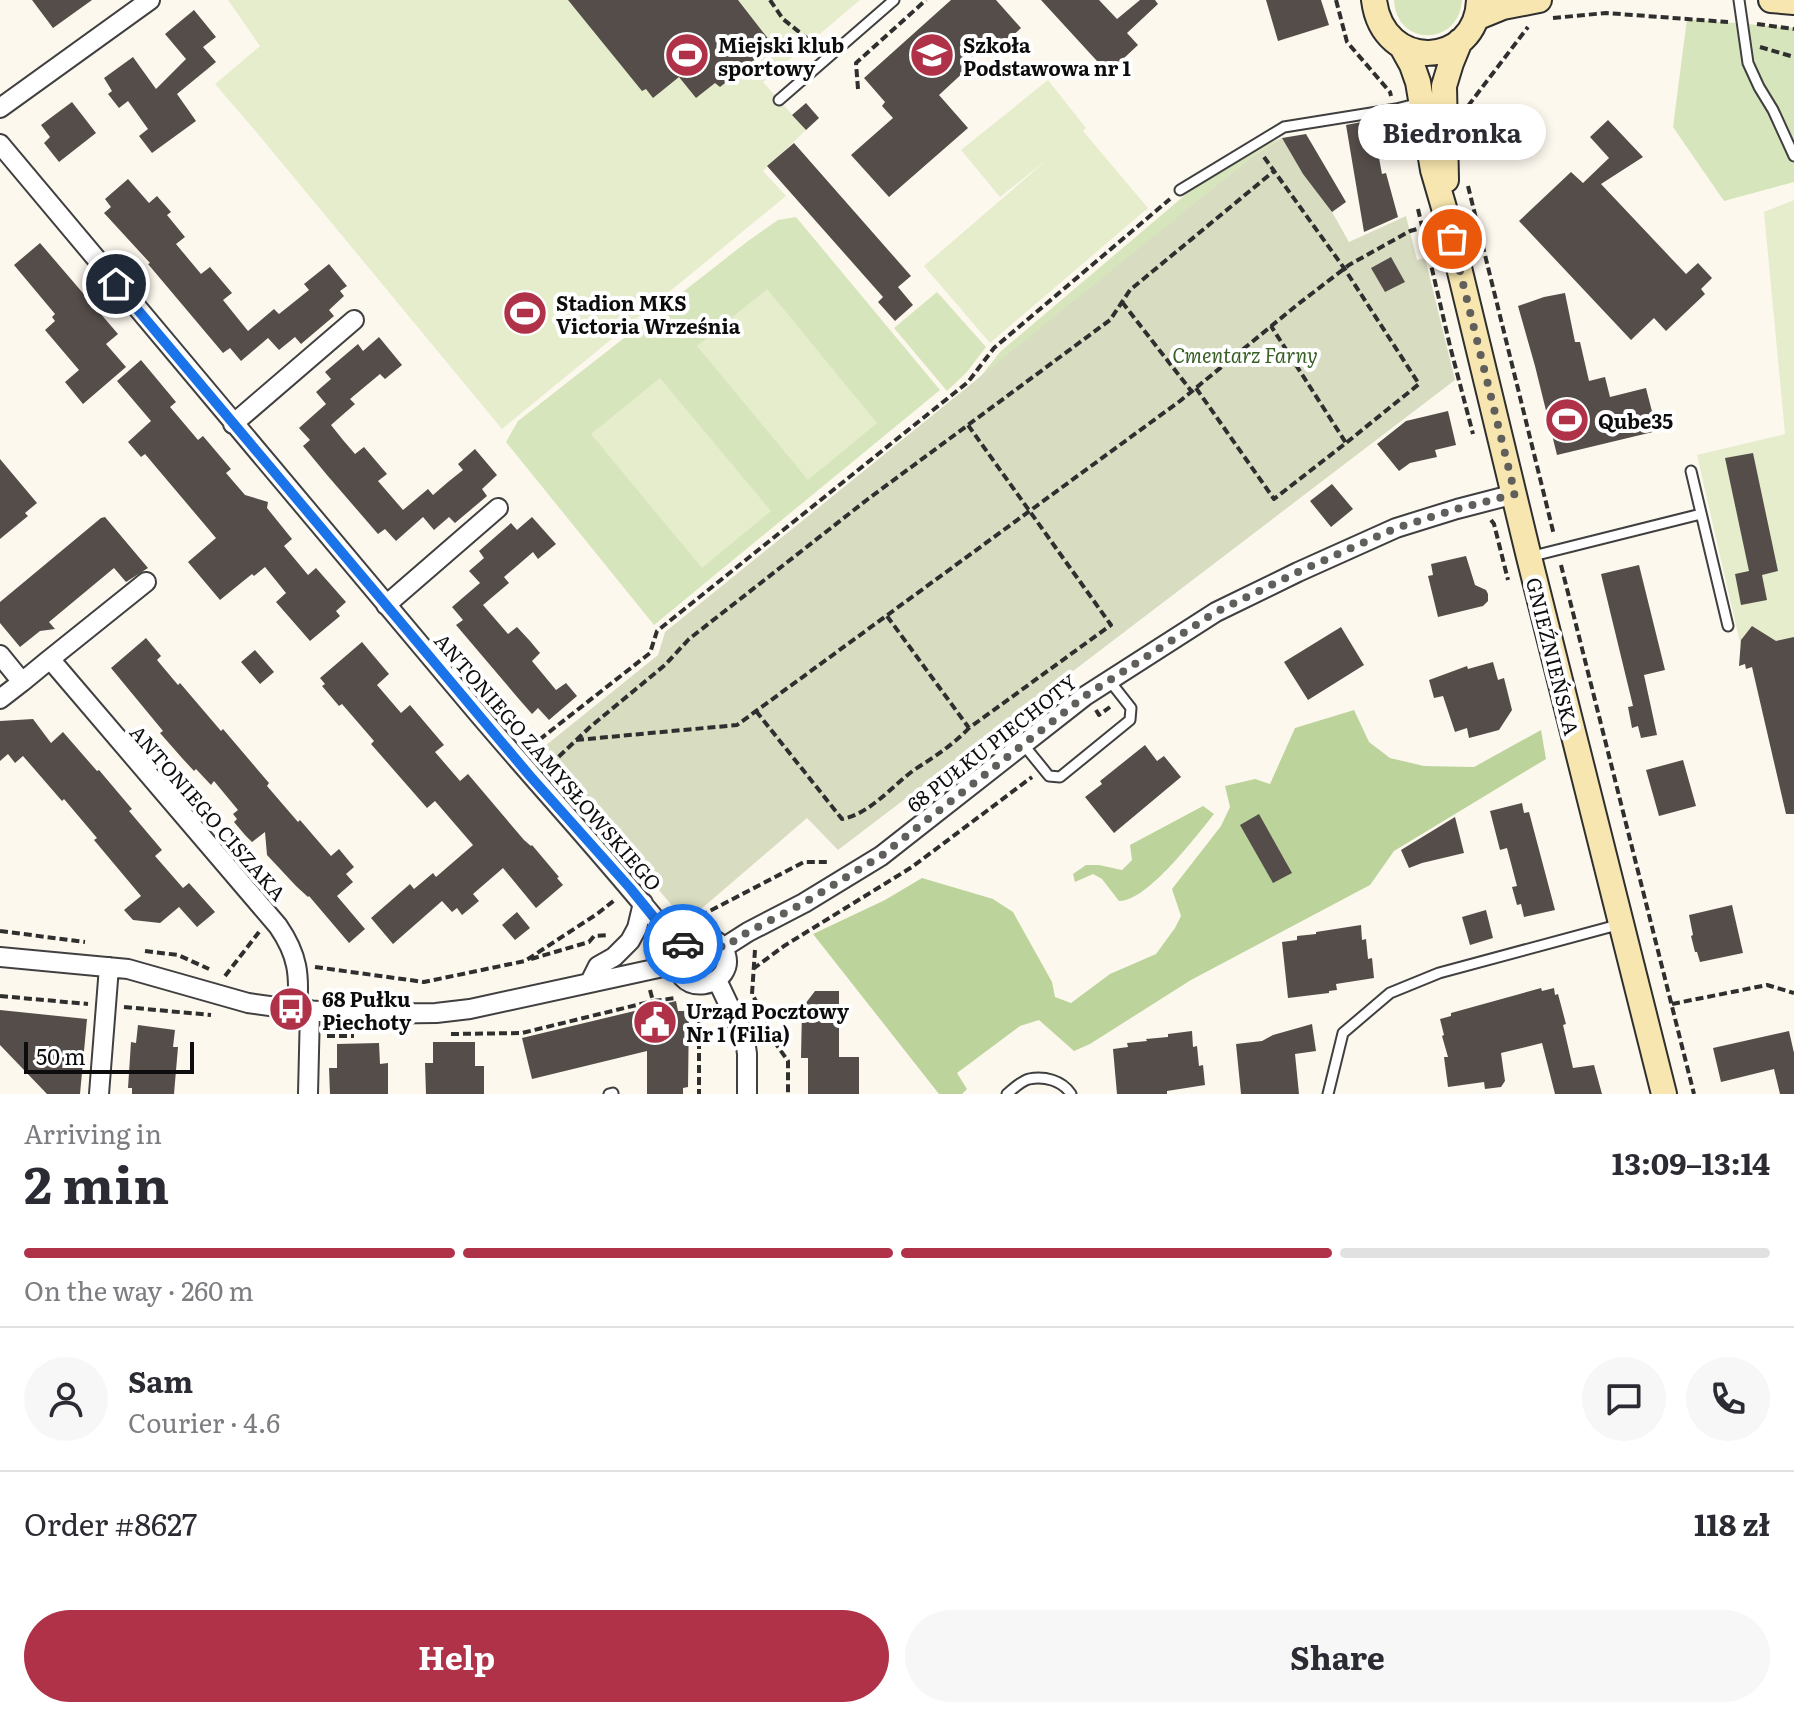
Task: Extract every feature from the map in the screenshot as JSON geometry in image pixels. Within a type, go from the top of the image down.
[{"type":"street","points":[[0,108],[150,0]]},
{"type":"street","name":"GNIEŹNIEŃSKA","points":[[1374,0],[1381,28],[1402,47],[1418,82],[1433,170],[1664,1094]]},
{"type":"street","points":[[1771,0],[1794,2]]},
{"type":"street","points":[[1477,9],[1503,7],[1539,13]]},
{"type":"street","name":"GNIEŹNIEŃSKA","points":[[1447,218],[1444,86],[1460,41],[1469,31],[1477,9]]},
{"type":"street","points":[[1402,47],[1417,53],[1432,53],[1460,41]]},
{"type":"street","name":"ANTONIEGO ZAMYSŁOWSKIEGO","points":[[0,144],[386,605],[643,903],[678,956]]},
{"type":"street","points":[[233,424],[354,320]]},
{"type":"street","name":"68 PUŁKU PIECHOTY","points":[[723,948],[881,856],[1085,696],[1216,612],[1396,528],[1515,494]]},
{"type":"street","points":[[386,605],[498,508]]},
{"type":"street","points":[[0,699],[146,582]]},
{"type":"street","points":[[0,655],[22,682]]},
{"type":"street","name":"ANTONIEGO CISZAKA","points":[[50,659],[278,926],[294,953],[298,968],[308,1094]]},
{"type":"street","points":[[590,982],[598,966],[614,957],[630,941],[637,928],[643,903]]},
{"type":"street","points":[[0,957],[128,969],[248,1003],[361,1014],[436,1013],[470,1009],[590,982],[678,956],[695,937],[715,940],[723,948],[726,959],[724,971],[717,980],[706,986],[693,985],[683,978],[678,956]]},
{"type":"street","points":[[99,1094],[109,967]]},
{"type":"street","points":[[717,980],[745,1039],[747,1094]]},
{"type":"lane","points":[[779,100],[894,0]]},
{"type":"lane","points":[[1739,0],[1748,63],[1794,156]]},
{"type":"lane","points":[[1180,190],[1284,127],[1421,102]]},
{"type":"lane","points":[[1691,471],[1728,626]]},
{"type":"lane","points":[[1529,557],[1701,514]]},
{"type":"lane","points":[[1023,744],[1049,776],[1060,777],[1130,720],[1131,708],[1109,680]]},
{"type":"lane","points":[[1328,1094],[1343,1033],[1390,993],[1439,973],[1621,924]]},
{"type":"lane","points":[[1007,1094],[1026,1080],[1049,1079],[1067,1088],[1071,1094]]},
{"type":"path","points":[[770,0],[783,19],[830,55]]},
{"type":"path","points":[[858,89],[856,63],[926,0]]},
{"type":"path","points":[[1336,0],[1347,42],[1390,92],[1396,109]]},
{"type":"path","points":[[1468,105],[1539,13],[1606,13],[1794,29]]},
{"type":"path","points":[[1743,40],[1794,57]]},
{"type":"path","points":[[1122,301],[1194,390],[1274,499],[1419,384],[1344,268],[1262,155]]},
{"type":"path","points":[[551,764],[665,665],[689,639],[868,499],[1110,320],[1130,290],[1274,171]]},
{"type":"path","points":[[1468,185],[1555,540]]},
{"type":"path","points":[[516,758],[650,653],[657,631],[968,382],[994,348],[1180,190]]},
{"type":"path","points":[[1416,198],[1475,443]]},
{"type":"path","points":[[576,740],[737,725],[1194,390],[1344,268],[1410,231],[1422,228]]},
{"type":"path","points":[[1271,326],[1346,443]]},
{"type":"path","points":[[756,711],[842,819],[852,817],[1111,625],[968,425]]},
{"type":"path","points":[[1485,502],[1494,524],[1509,584]]},
{"type":"path","points":[[1560,560],[1694,1094]]},
{"type":"path","points":[[887,616],[969,728]]},
{"type":"path","points":[[753,969],[784,946],[912,867],[1043,769]]},
{"type":"path","points":[[298,968],[320,967],[424,982],[525,961],[597,914],[630,888]]},
{"type":"path","points":[[731,900],[755,944],[752,994],[770,1026],[774,1041],[788,1061],[788,1094]]},
{"type":"path","points":[[225,976],[265,924]]},
{"type":"path","points":[[0,931],[90,943]]},
{"type":"path","points":[[134,949],[178,955],[234,981]]},
{"type":"path","points":[[1672,1004],[1767,985],[1794,993]]},
{"type":"path","points":[[699,1017],[699,1094]]},
{"type":"green space","name":"Stadion MKS Victoria Września","points":[[228,0],[860,0],[763,82],[806,130],[763,171],[786,196],[502,429],[215,84],[260,46]]},
{"type":"green space","points":[[1394,0],[1462,0],[1458,15],[1450,26],[1440,33],[1428,35],[1416,33],[1405,26],[1397,15]]},
{"type":"green space","points":[[1687,19],[1794,28],[1794,182],[1724,201],[1673,127]]},
{"type":"green space","points":[[1048,80],[1086,128],[1083,131],[1148,208],[990,343],[924,266],[1048,159],[1000,197],[961,150]]},
{"type":"green space","points":[[1282,138],[1250,158],[978,380],[1000,352],[1191,190],[1266,144]]},
{"type":"green space","name":"Cmentarz Farny","points":[[1282,138],[1349,242],[1406,216],[1417,260],[1425,258],[1455,380],[838,850],[807,818],[686,922],[540,750],[658,655],[665,632],[1250,158]]},
{"type":"green space","points":[[1794,200],[1794,657],[1746,669],[1697,455],[1785,434],[1764,212]]},
{"type":"green space","points":[[796,217],[940,390],[654,625],[506,442],[518,421],[748,241],[778,220]]},
{"type":"green space","points":[[767,289],[877,423],[808,480],[697,346]]},
{"type":"green space","points":[[937,292],[986,347],[947,391],[894,328]]},
{"type":"green space","points":[[660,378],[771,511],[702,568],[591,434]]},
{"type":"green space","points":[[1354,710],[1369,742],[1390,758],[1424,766],[1474,767],[1541,730],[1546,759],[1394,851],[1370,885],[1191,980],[1074,1051],[1039,1020],[1020,1026],[957,1073],[967,1089],[962,1094],[939,1094],[813,934],[885,900],[922,878],[993,899],[1013,912],[1052,982],[1055,997],[1071,1003],[1110,974],[1156,954],[1175,928],[1181,916],[1172,889],[1221,826],[1230,807],[1225,786],[1255,779],[1270,784],[1295,728]]},
{"type":"green space","points":[[1203,806],[1214,814],[1171,866],[1143,891],[1119,901],[1102,879],[1093,874],[1075,882],[1073,874],[1086,865],[1122,870],[1132,860],[1130,845]]},
{"type":"building","points":[[32,0],[92,0],[53,28]]},
{"type":"building","name":"Miejski klub sportowy","points":[[568,0],[738,0],[773,45],[720,87],[715,83],[696,98],[679,77],[653,98],[646,89],[642,91]]},
{"type":"building","name":"Szkoła Podstawowa nr 1","points":[[951,0],[996,0],[1021,28],[1003,45],[995,36],[962,66],[966,70],[939,95],[968,128],[889,197],[851,155],[893,118],[882,106],[885,102],[864,78]]},
{"type":"building","points":[[1041,0],[1099,0],[1117,19],[1140,0],[1155,0],[1158,4],[1127,33],[1138,45],[1108,73]]},
{"type":"building","points":[[1266,0],[1321,0],[1329,25],[1278,41]]},
{"type":"building","points":[[194,10],[216,37],[203,47],[216,62],[177,94],[196,121],[152,153],[139,136],[148,129],[128,101],[119,108],[108,94],[112,91],[104,78],[133,57],[156,89],[186,59],[165,34]]},
{"type":"building","points":[[72,102],[96,133],[59,162],[44,143],[50,137],[41,125]]},
{"type":"building","points":[[806,103],[819,118],[806,130],[792,115]]},
{"type":"building","points":[[1372,120],[1382,174],[1386,173],[1398,217],[1364,232],[1346,125]]},
{"type":"building","points":[[1608,120],[1643,157],[1601,184],[1686,274],[1698,263],[1712,278],[1701,289],[1705,294],[1666,331],[1654,318],[1631,340],[1519,221],[1571,172],[1583,183],[1609,158],[1590,137]]},
{"type":"building","points":[[1306,134],[1346,202],[1332,212],[1303,174],[1282,138]]},
{"type":"building","points":[[794,143],[911,276],[898,287],[913,305],[895,321],[878,302],[883,297],[767,166]]},
{"type":"building","points":[[128,179],[149,203],[157,196],[171,212],[167,215],[185,237],[176,244],[201,274],[210,267],[232,293],[223,300],[248,331],[274,309],[279,314],[309,290],[304,284],[329,264],[347,286],[340,291],[344,296],[329,310],[334,316],[301,344],[295,337],[279,350],[268,338],[241,361],[230,348],[223,353],[150,263],[104,213],[111,207],[105,199]]},
{"type":"building","points":[[40,243],[118,334],[106,344],[126,367],[83,404],[65,382],[79,370],[45,330],[55,321],[52,317],[55,314],[14,265]]},
{"type":"building","points":[[1391,257],[1405,282],[1385,292],[1371,268]]},
{"type":"building","points":[[1565,293],[1575,342],[1580,342],[1589,381],[1605,377],[1610,397],[1646,388],[1657,431],[1557,455],[1518,306]]},
{"type":"building","points":[[379,337],[402,365],[385,379],[380,374],[350,399],[355,404],[331,425],[355,454],[364,447],[387,474],[378,481],[403,510],[428,489],[433,495],[463,470],[458,464],[475,449],[497,475],[482,489],[487,496],[455,523],[449,517],[434,530],[423,517],[396,541],[385,529],[378,534],[327,475],[303,446],[310,440],[299,428],[326,404],[316,392],[331,379],[325,372],[358,344],[363,351]]},
{"type":"building","points":[[141,360],[176,402],[170,407],[198,440],[203,436],[231,469],[226,473],[245,495],[268,502],[267,508],[292,539],[284,546],[308,575],[316,568],[346,602],[336,611],[340,616],[310,641],[276,602],[286,593],[265,567],[220,600],[188,562],[216,538],[145,454],[141,457],[128,442],[151,421],[117,381]]},
{"type":"building","points":[[1448,411],[1456,445],[1435,450],[1437,457],[1410,463],[1399,471],[1377,444],[1406,421]]},
{"type":"building","points":[[1753,453],[1778,571],[1762,575],[1767,600],[1741,605],[1735,574],[1749,571],[1725,458]]},
{"type":"building","points":[[0,459],[37,503],[25,513],[28,516],[0,539]]},
{"type":"building","points":[[1332,484],[1353,509],[1331,527],[1310,501]]},
{"type":"building","points":[[105,517],[148,568],[126,582],[114,568],[49,622],[55,629],[40,631],[20,647],[0,623],[0,602]]},
{"type":"building","points":[[532,517],[556,544],[538,559],[533,552],[504,577],[509,583],[483,605],[508,634],[517,627],[530,641],[540,653],[532,661],[556,690],[566,683],[577,696],[549,720],[538,708],[532,714],[518,698],[456,625],[463,620],[452,607],[480,583],[469,571],[484,558],[479,551],[511,523],[517,530]]},
{"type":"building","points":[[1466,556],[1475,585],[1486,590],[1488,601],[1483,606],[1438,617],[1428,576],[1433,575],[1431,564]]},
{"type":"building","points":[[1639,565],[1665,670],[1644,675],[1657,735],[1641,738],[1638,726],[1632,728],[1628,707],[1633,706],[1601,574]]},
{"type":"building","points":[[1752,626],[1776,641],[1794,637],[1794,814],[1786,814],[1752,667],[1746,669],[1745,664],[1739,666],[1741,640]]},
{"type":"building","points":[[1341,627],[1364,665],[1308,700],[1284,662]]},
{"type":"building","points":[[146,638],[161,656],[157,660],[221,731],[223,729],[298,822],[300,820],[331,856],[339,849],[354,867],[346,874],[353,882],[337,896],[365,929],[349,943],[309,896],[267,855],[265,832],[252,842],[245,835],[234,822],[237,819],[233,814],[238,810],[214,781],[211,785],[182,758],[111,668]]},
{"type":"building","points":[[362,642],[389,674],[377,685],[401,713],[410,705],[444,745],[435,752],[460,781],[468,774],[559,877],[563,885],[536,908],[503,868],[473,894],[479,901],[462,915],[457,908],[452,912],[442,901],[393,944],[371,918],[410,884],[414,889],[433,873],[436,877],[473,845],[435,801],[427,808],[371,744],[374,741],[322,686],[325,684],[320,678]]},
{"type":"building","points":[[255,650],[274,672],[260,684],[241,662]]},
{"type":"building","points":[[1493,662],[1498,680],[1504,678],[1512,710],[1499,730],[1469,738],[1467,728],[1455,732],[1443,696],[1434,698],[1429,680],[1467,666],[1468,669]]},
{"type":"building","points":[[33,719],[51,743],[63,732],[99,770],[162,850],[155,856],[183,888],[189,883],[215,912],[197,927],[179,907],[160,923],[133,920],[124,910],[141,896],[94,840],[97,838],[23,756],[15,763],[8,754],[0,761],[0,721]]},
{"type":"building","points":[[1145,745],[1157,761],[1164,756],[1181,777],[1114,833],[1085,797]]},
{"type":"building","points":[[1683,760],[1696,806],[1659,816],[1646,770]]},
{"type":"building","points":[[1522,803],[1524,813],[1529,812],[1555,910],[1524,917],[1512,887],[1517,886],[1507,848],[1500,850],[1490,811]]},
{"type":"building","points":[[1259,814],[1292,873],[1273,883],[1240,825]]},
{"type":"building","points":[[1455,817],[1464,853],[1409,868],[1401,850]]},
{"type":"building","points":[[1732,905],[1743,953],[1700,962],[1691,936],[1689,915]]},
{"type":"building","points":[[1486,910],[1493,938],[1470,945],[1462,917]]},
{"type":"building","points":[[517,912],[530,928],[515,940],[502,925]]},
{"type":"building","points":[[1361,925],[1368,959],[1372,958],[1374,978],[1336,984],[1337,990],[1329,993],[1288,998],[1282,942],[1297,940],[1297,936]]},
{"type":"building","points":[[1541,988],[1542,991],[1554,988],[1555,995],[1558,994],[1573,1068],[1594,1065],[1602,1094],[1555,1094],[1542,1043],[1501,1053],[1505,1081],[1501,1087],[1485,1089],[1484,1082],[1448,1087],[1444,1057],[1448,1057],[1440,1019],[1451,1016],[1451,1013]]},
{"type":"building","points":[[815,991],[839,991],[839,1057],[859,1057],[859,1094],[808,1094],[808,1058],[801,1058],[802,1008]]},
{"type":"building","points":[[676,1001],[678,1011],[689,1011],[688,1087],[683,1088],[683,1094],[647,1094],[647,1051],[532,1079],[522,1038]]},
{"type":"building","points":[[0,1010],[87,1019],[80,1094],[47,1094],[0,1045]]},
{"type":"building","points":[[1312,1024],[1316,1051],[1295,1054],[1299,1094],[1241,1094],[1236,1044],[1262,1041]]},
{"type":"building","points":[[138,1025],[175,1030],[173,1047],[178,1047],[174,1094],[132,1094],[132,1088],[128,1088],[131,1042],[136,1043]]},
{"type":"building","points":[[1192,1031],[1193,1047],[1197,1046],[1199,1066],[1203,1065],[1205,1085],[1167,1091],[1167,1094],[1117,1094],[1113,1049],[1128,1047],[1127,1043]]},
{"type":"building","points":[[1789,1031],[1794,1053],[1794,1094],[1780,1094],[1774,1069],[1721,1082],[1713,1048]]},
{"type":"building","points":[[433,1042],[475,1042],[475,1066],[484,1066],[484,1094],[426,1094],[425,1063],[433,1063]]},
{"type":"building","points":[[379,1043],[380,1064],[388,1063],[388,1094],[330,1094],[329,1068],[337,1068],[337,1044]]},
{"type":"way so far","points":[[683,944],[695,937],[705,937],[715,940],[723,948],[881,856],[1085,696],[1216,612],[1396,528],[1515,494],[1452,239]]},
{"type":"place","name":"Miejski klub sportowy","points":[[687,55]]},
{"type":"place","name":"Szkoła Podstawowa nr 1","points":[[932,55]]},
{"type":"place","name":"Biedronka","points":[[1452,239]]},
{"type":"place","name":"Stadion MKS Victoria Września","points":[[525,313]]},
{"type":"place","name":"Qube35","points":[[1567,420]]},
{"type":"place","name":"68 Pułku Piechoty","points":[[291,1009]]},
{"type":"place","name":"Urząd Pocztowy Nr 1 (Filia)","points":[[655,1022]]},
{"type":"route","points":[[116,284],[530,776],[678,947],[683,944]]}]
